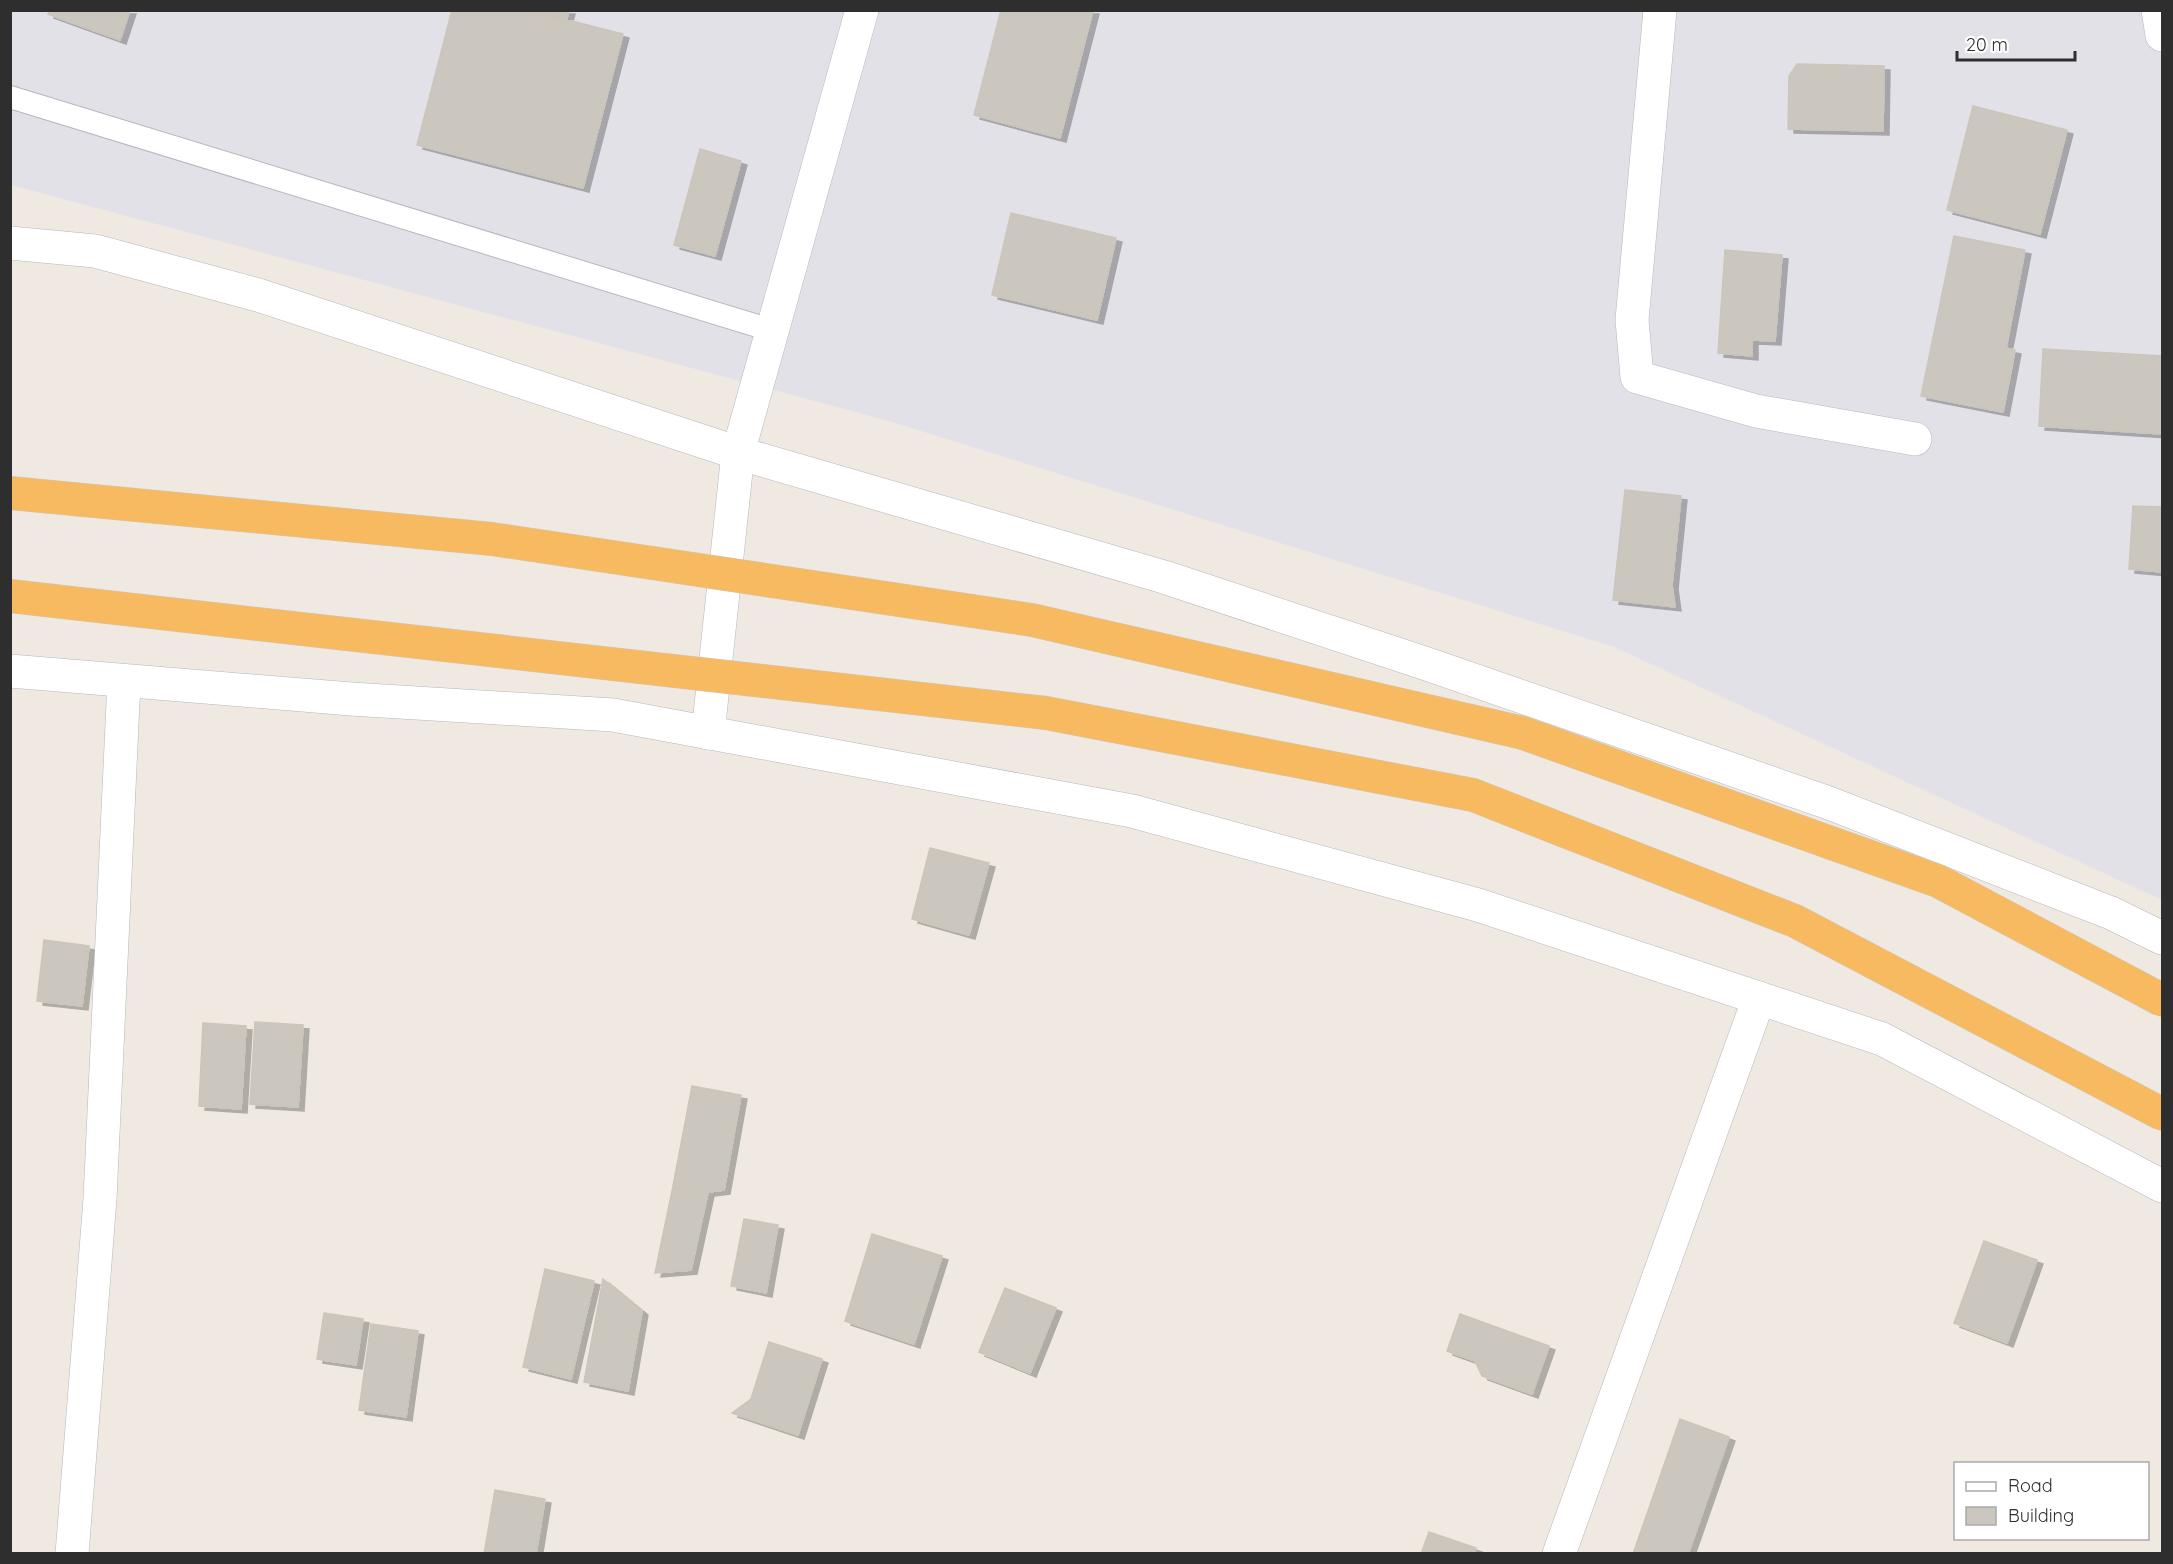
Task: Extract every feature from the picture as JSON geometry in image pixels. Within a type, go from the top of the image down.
[{"type":"highway","points":[[10,494],[492,539],[1032,620],[1523,733],[1938,881],[2163,1000]]},
{"type":"highway","points":[[10,596],[1046,713],[1473,795],[1795,921],[2163,1114]]},
{"type":"street","points":[[708,733],[738,453],[862,10]]},
{"type":"street","points":[[1660,10],[1632,320],[1637,376],[1756,411],[1915,439]]},
{"type":"street","points":[[2158,10],[2163,35]]},
{"type":"street","points":[[10,243],[95,251],[258,295],[738,453],[1164,577],[1427,664],[1829,803],[2111,912],[2163,938]]},
{"type":"street","points":[[10,671],[613,715],[1132,811],[1478,905],[1882,1039],[2163,1186]]},
{"type":"street","points":[[72,1554],[100,1198],[124,681]]},
{"type":"street","points":[[1559,1554],[1759,998]]},
{"type":"lane","points":[[10,97],[774,331]]},
{"type":"shaded area","points":[[10,11],[2162,11],[2162,900],[1614,647],[889,421],[11,185]]},
{"type":"building","points":[[50,10],[130,10],[120,40],[48,14]]},
{"type":"building","points":[[452,10],[529,10],[623,34],[583,188],[417,145]]},
{"type":"building","points":[[529,10],[569,10],[566,22]]},
{"type":"building","points":[[1001,10],[1093,10],[1060,138],[974,115]]},
{"type":"building","points":[[1797,64],[1884,66],[1883,131],[1788,129],[1789,76]]},
{"type":"building","points":[[1973,106],[2067,130],[2040,234],[1947,210]]},
{"type":"building","points":[[700,149],[741,161],[715,256],[674,245]]},
{"type":"building","points":[[1011,213],[1116,238],[1097,320],[992,295]]},
{"type":"building","points":[[1954,236],[2025,250],[2006,348],[2015,350],[2003,412],[1921,396]]},
{"type":"building","points":[[1725,250],[1782,255],[1775,341],[1752,340],[1752,356],[1718,353]]},
{"type":"building","points":[[2043,349],[2162,356],[2162,434],[2039,426]]},
{"type":"building","points":[[1625,490],[1681,496],[1672,585],[1675,607],[1613,600]]},
{"type":"building","points":[[2133,506],[2162,507],[2162,572],[2129,569]]},
{"type":"building","points":[[930,848],[989,863],[969,935],[912,919]]},
{"type":"building","points":[[44,940],[89,946],[82,1006],[37,1001]]},
{"type":"building","points":[[255,1022],[303,1025],[298,1107],[250,1104]]},
{"type":"building","points":[[203,1023],[246,1026],[241,1109],[199,1106]]},
{"type":"building","points":[[692,1086],[741,1095],[724,1190],[708,1192],[673,1186]]},
{"type":"building","points":[[673,1186],[708,1192],[691,1270],[655,1273]]},
{"type":"building","points":[[744,1219],[778,1225],[766,1293],[731,1286]]},
{"type":"building","points":[[872,1234],[942,1256],[914,1344],[845,1321]]},
{"type":"building","points":[[1984,1241],[2037,1260],[2007,1343],[1954,1323]]},
{"type":"building","points":[[545,1269],[594,1281],[571,1379],[523,1367]]},
{"type":"building","points":[[603,1279],[642,1311],[628,1391],[584,1382]]},
{"type":"building","points":[[1005,1288],[1056,1308],[1030,1373],[979,1352]]},
{"type":"building","points":[[324,1313],[363,1319],[356,1365],[317,1359]]},
{"type":"building","points":[[1460,1314],[1549,1346],[1532,1394],[1482,1376],[1475,1361],[1447,1351]]},
{"type":"building","points":[[371,1324],[418,1331],[406,1417],[359,1410]]},
{"type":"building","points":[[769,1342],[822,1359],[798,1435],[732,1413],[751,1399]]},
{"type":"building","points":[[1680,1419],[1729,1437],[1688,1554],[1633,1554]]},
{"type":"building","points":[[495,1490],[545,1499],[536,1554],[484,1554]]},
{"type":"building","points":[[1429,1532],[1476,1548],[1474,1554],[1421,1554]]}]
